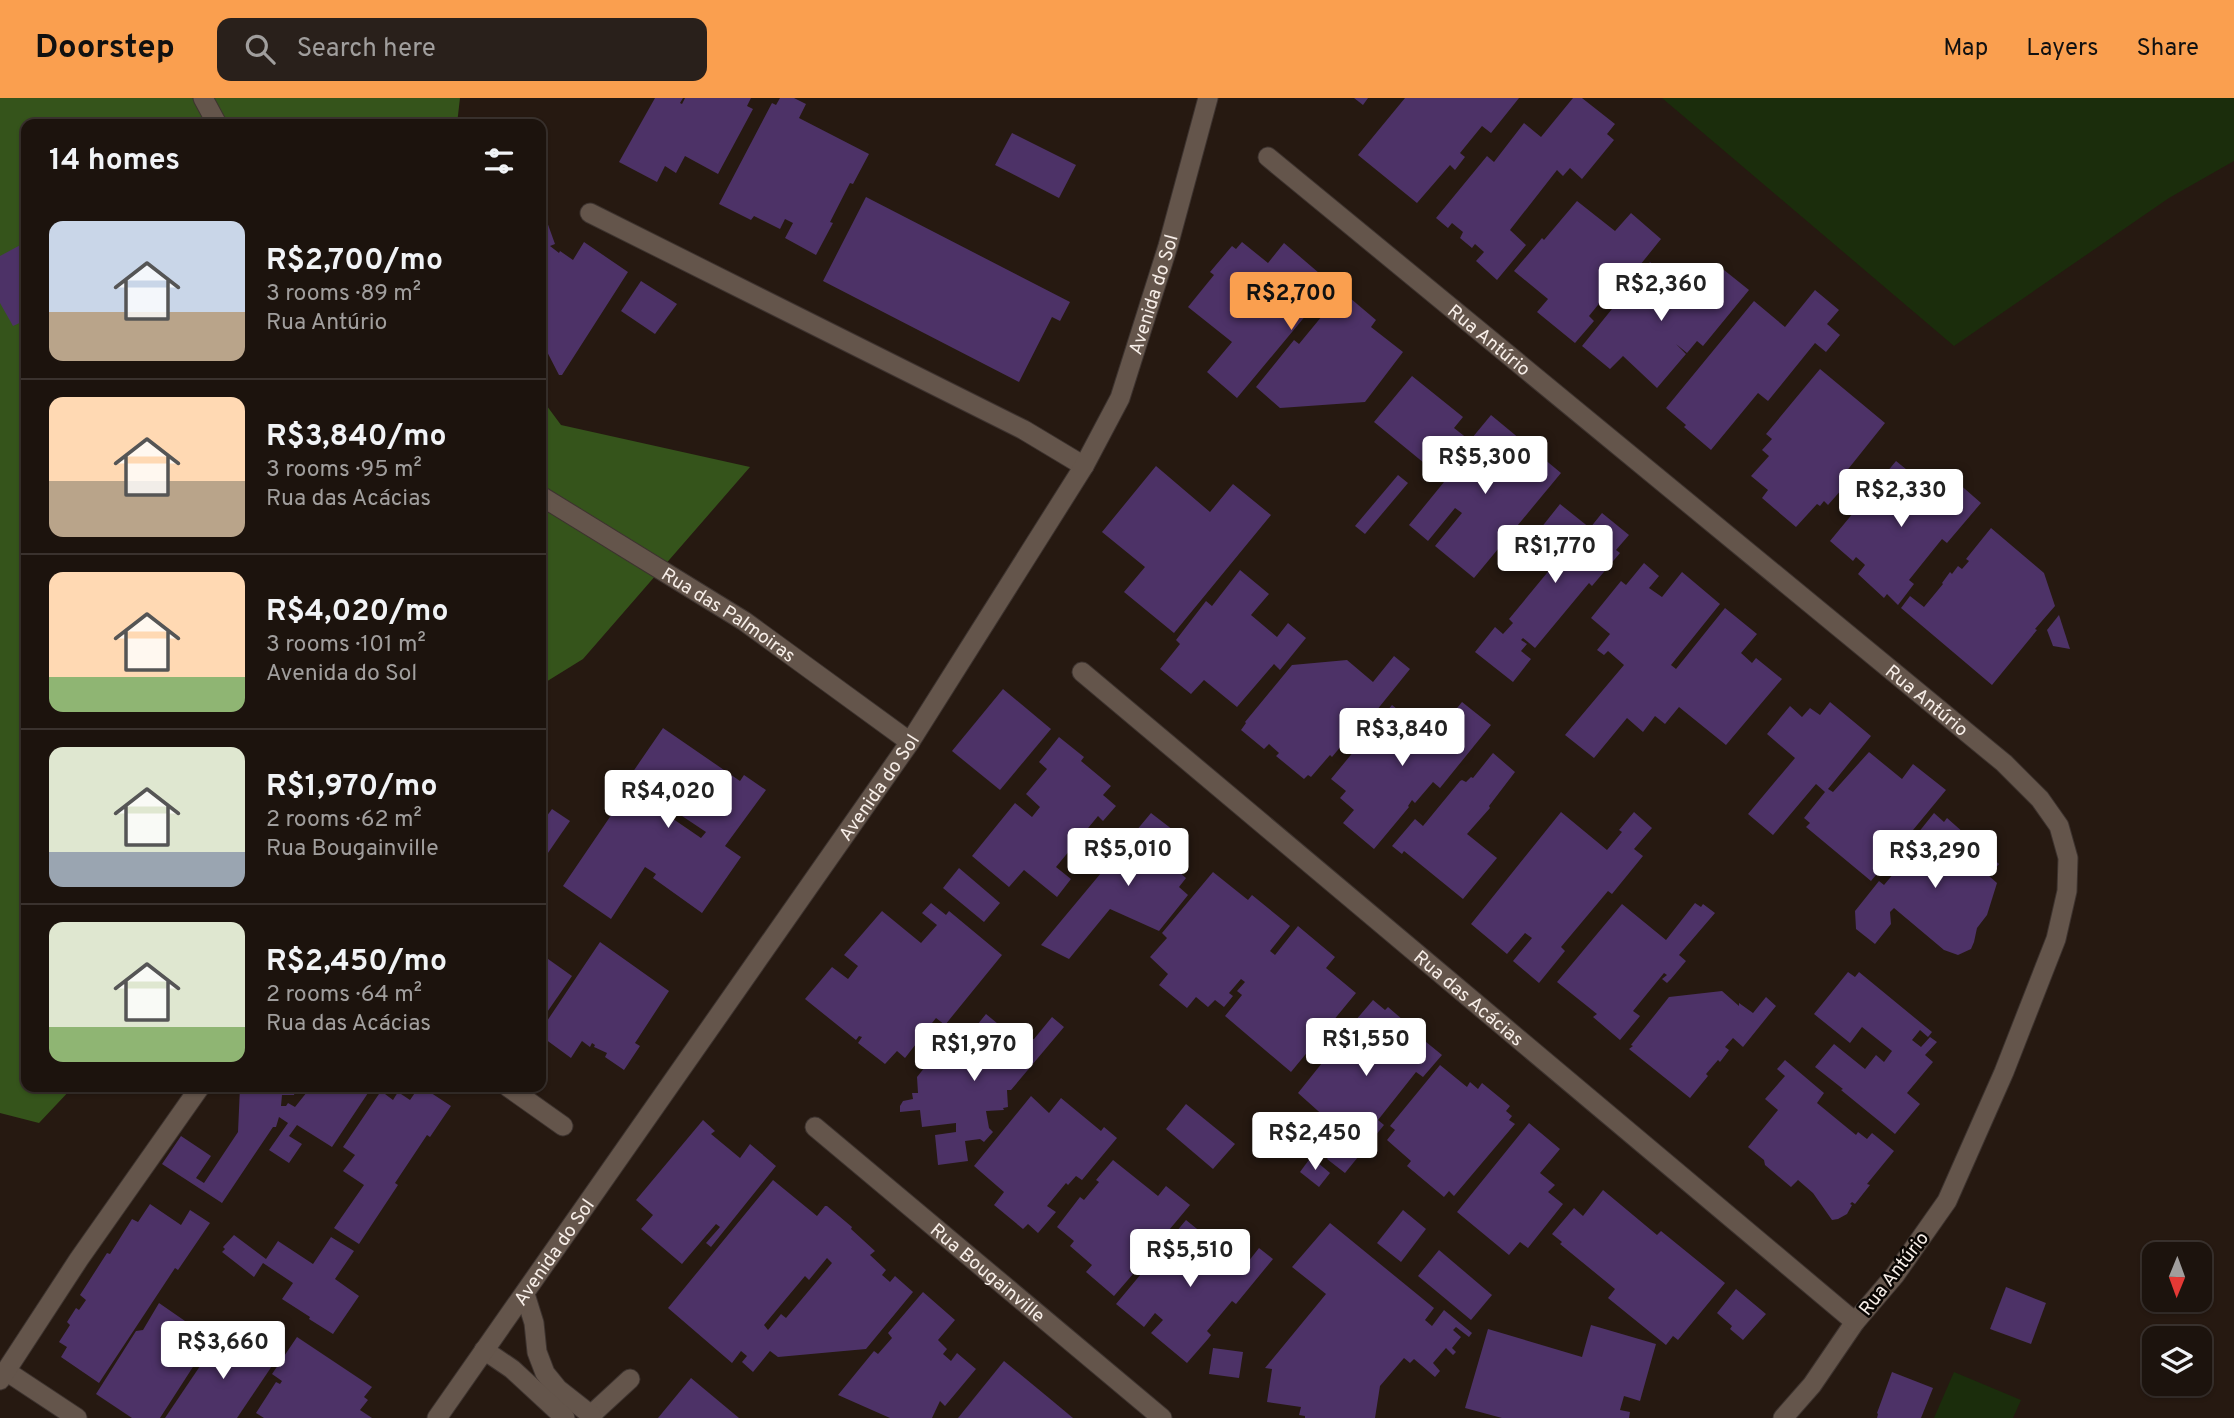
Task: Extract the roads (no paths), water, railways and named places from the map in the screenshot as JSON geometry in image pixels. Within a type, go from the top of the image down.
[{"type":"street","points":[[203,98],[214,119]]},
{"type":"street","name":"Avenida do Sol","points":[[437,1418],[910,742],[1084,466],[1120,398],[1168,246],[1208,98]]},
{"type":"street","name":"Rua Antúrio","points":[[1268,157],[2004,763],[2040,799],[2059,826],[2068,858],[2067,891],[2056,939],[2004,1072],[1947,1200],[1895,1275],[1855,1322],[1812,1385],[1783,1418]]},
{"type":"street","points":[[590,213],[1012,423],[1084,466]]},
{"type":"street","name":"Rua das Palmoiras","points":[[546,499],[744,621],[910,742]]},
{"type":"street","name":"Rua das Acácias","points":[[1082,672],[1855,1322]]},
{"type":"street","points":[[77,1418],[3,1376],[79,1259],[196,1092]]},
{"type":"street","points":[[515,1092],[563,1126]]},
{"type":"street","name":"Rua Bougainville","points":[[815,1127],[1162,1418]]},
{"type":"street","points":[[525,1293],[534,1323],[537,1352],[545,1373],[558,1389],[591,1417],[630,1379]]},
{"type":"street","points":[[484,1350],[512,1370],[565,1418]]}]
